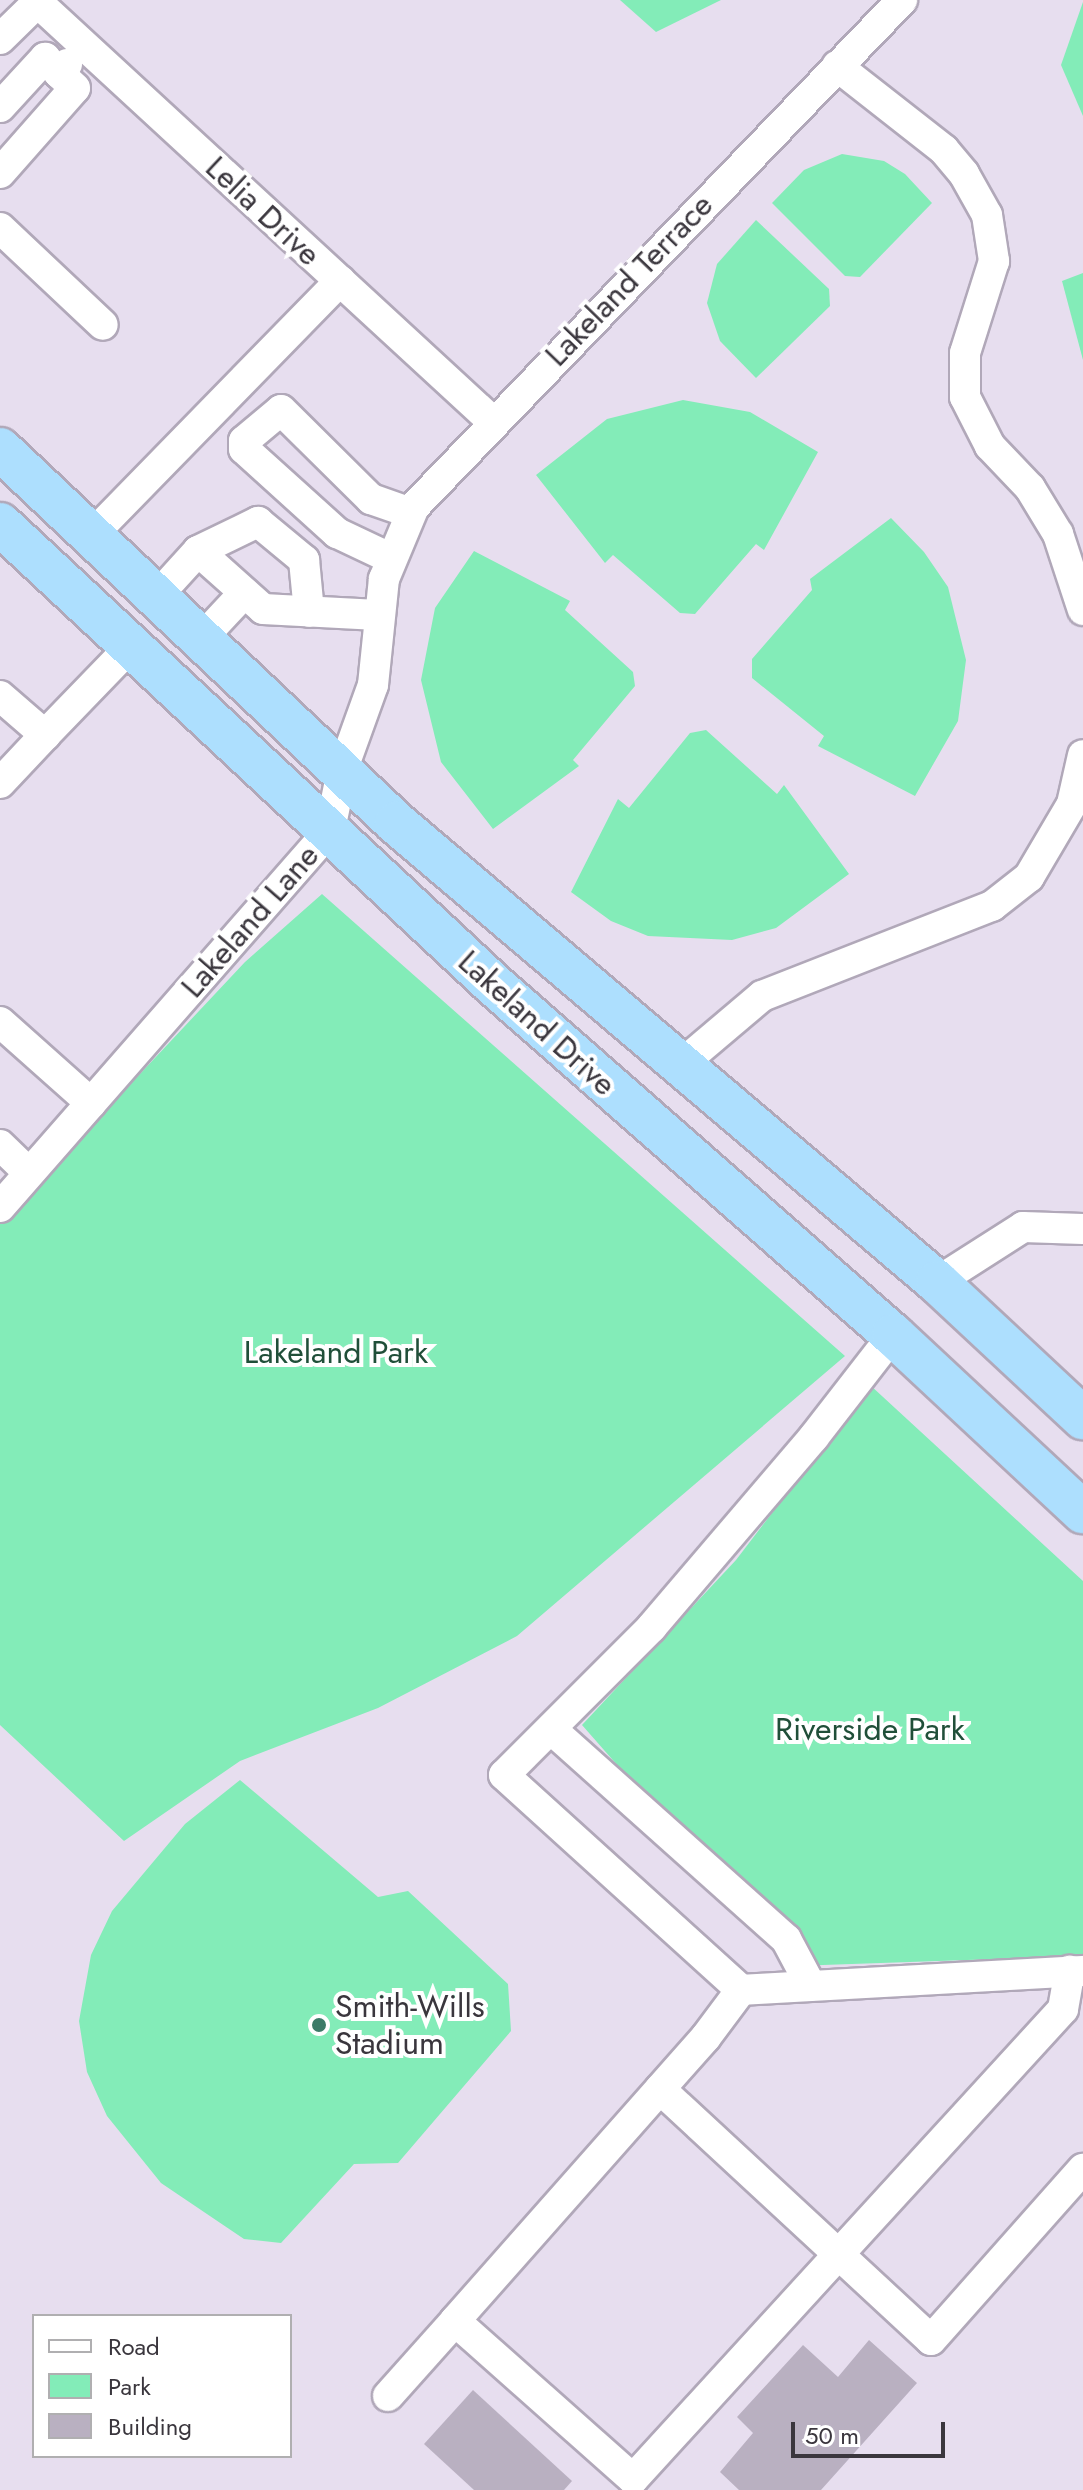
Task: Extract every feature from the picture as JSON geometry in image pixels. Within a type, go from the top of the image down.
[{"type":"highway","name":"Lakeland Drive","points":[[0,449],[342,771],[678,1067],[937,1282],[1083,1418]]},
{"type":"highway","name":"Lakeland Drive","points":[[0,524],[636,1112],[893,1335],[1083,1512]]},
{"type":"highway","points":[[636,1112],[678,1067]]},
{"type":"highway","points":[[893,1335],[937,1282]]},
{"type":"street","points":[[0,39],[37,0]]},
{"type":"street","name":"Lelia Drive","points":[[37,0],[492,421]]},
{"type":"street","name":"Lakeland Terrace","points":[[387,569],[411,513],[492,421],[902,0]]},
{"type":"street","points":[[59,73],[84,45]]},
{"type":"street","points":[[0,107],[45,58],[75,88],[0,173]]},
{"type":"street","points":[[837,66],[944,150],[964,174],[987,215],[994,261],[965,353],[965,397],[990,446],[1030,488],[1058,534],[1083,610]]},
{"type":"street","points":[[0,228],[103,325]]},
{"type":"street","points":[[93,534],[340,281]]},
{"type":"street","points":[[387,569],[337,533],[244,449],[244,441],[281,410],[371,499],[411,513]]},
{"type":"street","points":[[158,595],[198,551],[258,522],[304,560],[309,612]]},
{"type":"street","points":[[198,551],[263,609],[378,615]]},
{"type":"street","name":"Lakeland Lane","points":[[0,1207],[330,830],[342,771],[373,685],[378,615],[387,569]]},
{"type":"street","points":[[202,638],[244,593]]},
{"type":"street","points":[[0,783],[132,645]]},
{"type":"street","points":[[0,696],[45,735]]},
{"type":"street","points":[[678,1067],[762,996],[992,906],[1029,877],[1072,804],[1083,755]]},
{"type":"street","points":[[0,1022],[91,1103]]},
{"type":"street","points":[[0,1145],[29,1173]]},
{"type":"street","points":[[937,1282],[1023,1227],[1083,1229]]},
{"type":"street","points":[[455,2321],[628,2485],[1063,2009],[1077,1971],[741,1990],[504,1775],[652,1627],[734,1534],[893,1335]]},
{"type":"street","points":[[551,1729],[786,1939],[811,1986]]},
{"type":"street","points":[[388,2396],[660,2089],[741,1990]]},
{"type":"street","points":[[660,2089],[931,2340],[1083,2169]]},
{"type":"green space","points":[[620,0],[721,0],[656,32]]},
{"type":"green space","points":[[1083,2],[1083,116],[1061,65]]},
{"type":"green space","points":[[842,154],[884,161],[905,174],[932,203],[860,277],[845,276],[772,203],[804,170]]},
{"type":"green space","points":[[756,220],[829,289],[830,306],[756,378],[720,341],[707,303],[717,264]]},
{"type":"green space","points":[[1083,273],[1083,360],[1062,281]]},
{"type":"green space","points":[[683,400],[750,412],[818,452],[764,550],[756,544],[695,614],[680,613],[613,555],[605,563],[536,475],[607,419]]},
{"type":"green space","points":[[891,518],[924,552],[948,587],[966,660],[958,721],[915,796],[818,746],[824,736],[752,678],[752,659],[812,590],[810,579]]},
{"type":"green space","points":[[474,551],[570,601],[565,610],[633,672],[635,686],[573,760],[579,766],[493,829],[441,762],[421,680],[435,608]]},
{"type":"green space","points":[[706,730],[777,794],[784,785],[849,874],[776,928],[732,940],[648,936],[611,921],[571,892],[618,799],[629,808],[690,733]]},
{"type":"green space","name":"Lakeland Park","points":[[322,894],[845,1356],[517,1636],[378,1708],[240,1761],[124,1841],[0,1725],[0,1223],[245,962]]},
{"type":"green space","name":"Riverside Park","points":[[870,1385],[1083,1581],[1083,1956],[794,1966],[582,1725],[736,1560]]},
{"type":"green space","name":"Smith-Wills Stadium","points":[[240,1780],[378,1897],[408,1891],[508,1984],[511,2031],[398,2163],[354,2164],[281,2243],[244,2239],[161,2183],[107,2116],[87,2072],[79,2021],[91,1955],[112,1911],[185,1824]]},
{"type":"building","points":[[869,2340],[917,2383],[821,2490],[739,2490],[720,2472],[753,2433],[737,2417],[803,2345],[838,2377]]},
{"type":"building","points":[[473,2390],[572,2481],[564,2490],[474,2490],[424,2444]]},
{"type":"place","name":"Smith-Wills Stadium","points":[[319,2025]]}]
